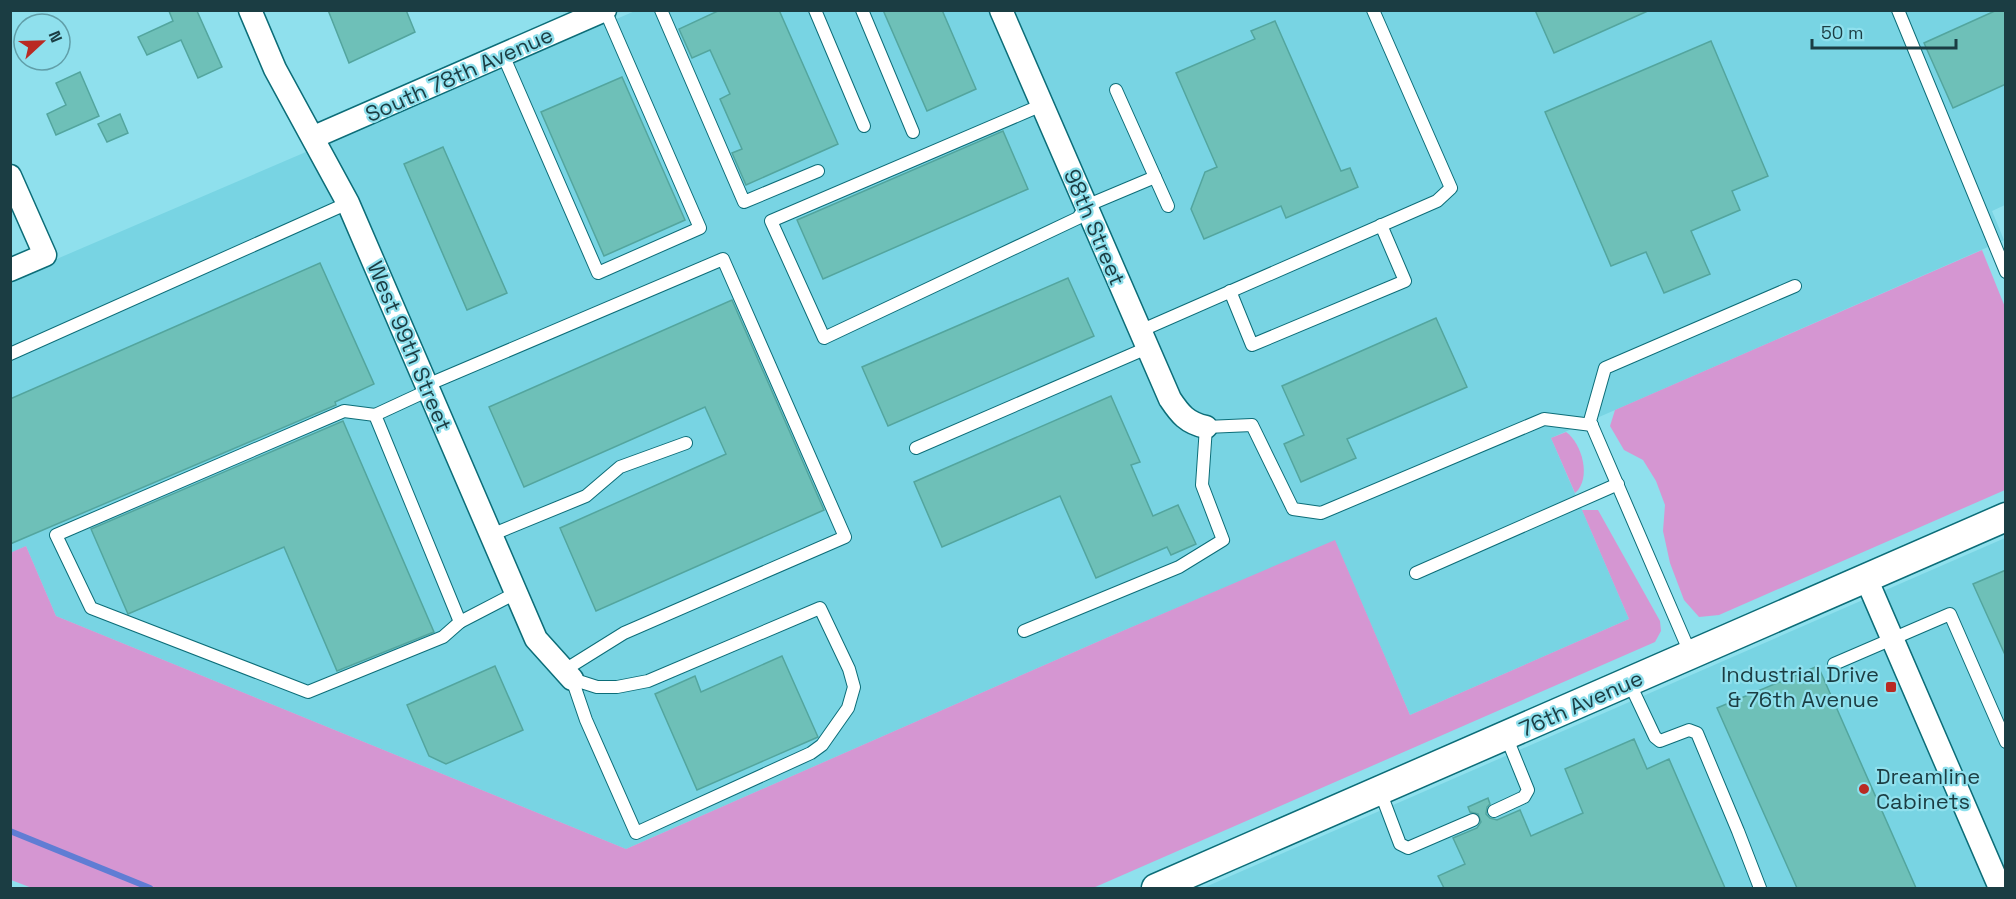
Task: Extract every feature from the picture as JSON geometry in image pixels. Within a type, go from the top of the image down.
[{"type":"street","name":"West 99th Street","points":[[250,10],[275,69],[348,203],[536,639],[567,675]]},
{"type":"street","name":"98th Street","points":[[1001,10],[1170,399],[1181,416],[1194,424],[1206,427]]},
{"type":"street","name":"South 78th Avenue","points":[[314,137],[594,13]]},
{"type":"street","points":[[10,176],[45,255],[10,270]]},
{"type":"street","name":"76th Avenue","points":[[1156,888],[1184,883],[1380,791],[2006,517]]},
{"type":"street","points":[[1866,578],[2001,883]]},
{"type":"lane","points":[[661,10],[744,202],[818,171]]},
{"type":"lane","points":[[814,10],[864,126]]},
{"type":"lane","points":[[862,10],[913,132]]},
{"type":"lane","points":[[916,448],[1143,340],[1230,291],[1437,201],[1451,188],[1373,10]]},
{"type":"lane","points":[[1898,10],[2006,272]]},
{"type":"lane","points":[[502,55],[598,273],[700,228],[594,13]]},
{"type":"lane","points":[[1116,90],[1168,206]]},
{"type":"lane","points":[[1042,105],[771,221],[824,338],[1078,218],[1086,206],[1155,177]]},
{"type":"lane","points":[[10,354],[348,203]]},
{"type":"lane","points":[[1230,291],[1252,345],[1405,281],[1382,225]]},
{"type":"lane","points":[[516,593],[460,622],[443,637],[308,692],[91,608],[56,535],[344,411],[375,415],[428,388],[723,259],[845,537],[624,633],[567,675]]},
{"type":"lane","points":[[1691,655],[1590,421],[1605,368],[1795,286]]},
{"type":"lane","points":[[375,415],[460,622]]},
{"type":"lane","points":[[1024,631],[1179,567],[1223,540],[1202,485],[1206,427],[1252,425],[1293,508],[1321,513],[1544,419],[1592,425]]},
{"type":"lane","points":[[491,535],[586,496],[620,467],[686,443]]},
{"type":"lane","points":[[1416,573],[1618,484]]},
{"type":"lane","points":[[820,608],[849,669],[854,687],[848,708],[822,745],[811,753],[636,833],[567,675],[597,687],[617,687],[648,681],[820,608]]},
{"type":"lane","points":[[1834,664],[1950,614],[2006,742]]},
{"type":"lane","points":[[1629,682],[1655,737],[1660,741],[1689,730],[1697,733],[1760,888]]},
{"type":"lane","points":[[1494,811],[1524,797],[1528,790],[1506,736]]},
{"type":"lane","points":[[1380,791],[1400,844],[1408,848],[1473,820]]},
{"type":"shaded area","points":[[635,11],[2005,11],[2005,205],[1992,211],[2004,240],[1551,438],[1629,619],[1410,715],[1335,541],[1113,635],[626,849],[56,616],[26,546],[11,553],[10,279]]},
{"type":"shaded area","points":[[1982,250],[2005,307],[2005,490],[1719,615],[1699,617],[1684,600],[1670,563],[1663,531],[1665,505],[1656,481],[1643,460],[1624,450],[1610,426],[1615,410]]},
{"type":"shaded area","points":[[1566,432],[1577,444],[1583,461],[1583,479],[1575,493],[1551,438]]},
{"type":"shaded area","points":[[1582,510],[1598,510],[1660,621],[1661,631],[1655,642],[1093,888],[32,888],[11,880],[10,553],[26,546],[56,616],[626,849],[1335,540],[1410,715],[1629,619]]},
{"type":"shaded area","points":[[2005,538],[2005,888],[1203,888]]},
{"type":"building","points":[[328,10],[406,10],[415,32],[349,63]]},
{"type":"building","points":[[720,10],[779,10],[838,144],[746,185],[732,153],[742,149],[720,99],[730,94],[710,50],[692,58],[679,29]]},
{"type":"building","points":[[883,10],[942,10],[976,89],[927,111]]},
{"type":"building","points":[[1535,10],[1650,10],[1554,53]]},
{"type":"building","points":[[1997,10],[2006,10],[2006,84],[1953,108],[1924,43]]},
{"type":"building","points":[[169,11],[197,11],[222,67],[198,78],[181,40],[147,55],[138,37],[173,21]]},
{"type":"building","points":[[1275,21],[1341,171],[1350,168],[1358,187],[1286,218],[1281,206],[1204,239],[1191,209],[1205,172],[1217,167],[1176,73],[1255,39],[1251,31]]},
{"type":"building","points":[[1711,41],[1768,176],[1732,191],[1740,210],[1691,231],[1710,274],[1664,293],[1646,252],[1611,266],[1545,112]]},
{"type":"building","points":[[80,72],[99,116],[56,135],[47,114],[66,105],[56,83]]},
{"type":"building","points":[[622,77],[685,220],[604,256],[541,112]]},
{"type":"building","points":[[120,114],[128,133],[107,142],[98,124]]},
{"type":"building","points":[[1003,131],[1028,189],[823,279],[797,220]]},
{"type":"building","points":[[443,147],[507,293],[467,310],[404,164]]},
{"type":"building","points":[[320,263],[374,384],[335,402],[336,405],[10,544],[10,399]]},
{"type":"building","points":[[1068,278],[1094,336],[888,426],[862,367]]},
{"type":"building","points":[[732,300],[824,510],[596,611],[560,528],[726,454],[705,407],[524,487],[489,407]]},
{"type":"building","points":[[1436,318],[1467,387],[1347,439],[1356,458],[1301,482],[1284,444],[1304,435],[1282,386]]},
{"type":"building","points":[[1111,396],[1140,462],[1131,465],[1153,516],[1178,505],[1196,544],[1171,555],[1167,547],[1096,578],[1060,496],[942,547],[914,482]]},
{"type":"building","points":[[343,421],[434,632],[337,671],[284,547],[128,614],[91,529]]},
{"type":"building","points":[[2006,570],[2006,657],[1973,584]]},
{"type":"building","points":[[782,656],[818,737],[697,790],[655,694],[695,676],[701,692]]},
{"type":"building","points":[[495,666],[523,730],[446,764],[429,756],[407,705]]},
{"type":"building","points":[[1818,666],[1916,888],[1797,888],[1717,708]]},
{"type":"building","points":[[1634,739],[1647,769],[1669,759],[1725,888],[1444,888],[1438,876],[1465,864],[1453,838],[1477,828],[1481,822],[1478,814],[1470,812],[1468,807],[1488,798],[1490,804],[1486,814],[1497,820],[1520,810],[1531,836],[1583,813],[1565,769]]},
{"type":"waterway","points":[[10,831],[150,888]]},
{"type":"place","name":"Industrial Drive & 76th Avenue","points":[[1891,687]]},
{"type":"place","name":"Dreamline Cabinets","points":[[1864,789]]}]
